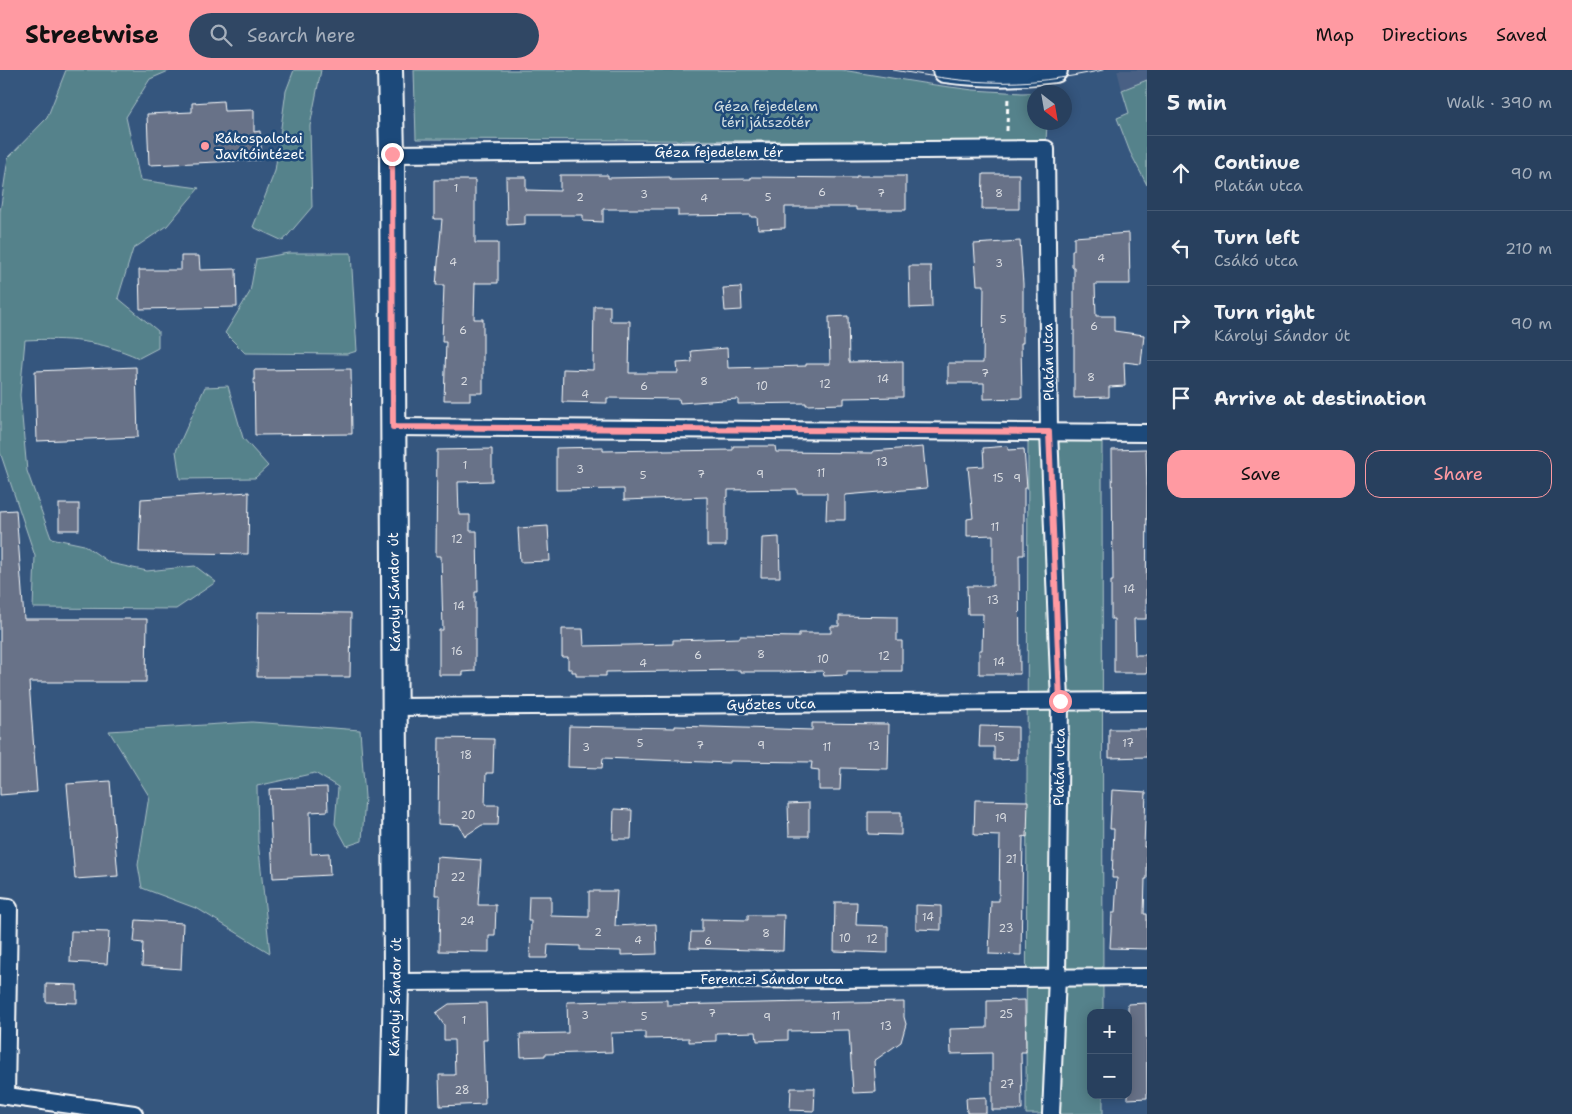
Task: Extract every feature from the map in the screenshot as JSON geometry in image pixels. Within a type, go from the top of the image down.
[{"type":"street","name":"Károlyi Sándor út","points":[[390,70],[396,982],[393,1114]]},
{"type":"street","points":[[945,70],[987,74],[1055,70]]},
{"type":"street","name":"Géza fejedelem tér","points":[[392,154],[1046,149]]},
{"type":"street","name":"Platán utca","points":[[1046,149],[1049,432],[1060,701],[1057,977],[1051,1114]]},
{"type":"street","points":[[393,427],[1147,433]]},
{"type":"street","name":"Győztes utca","points":[[395,707],[1147,701]]},
{"type":"street","points":[[5,907],[3,1095],[134,1114]]},
{"type":"street","name":"Ferenczi Sándor utca","points":[[396,982],[1147,977]]},
{"type":"path","points":[[1006,150],[1007,74]]},
{"type":"shaded area","points":[[1117,70],[1147,70],[1147,80],[1122,90]]},
{"type":"green space","points":[[66,70],[171,70],[150,79],[126,117],[140,180],[199,188],[167,226],[133,249],[118,298],[158,331],[158,348],[139,358],[97,344],[56,339],[25,340],[20,395],[27,471],[51,538],[84,545],[110,563],[147,571],[195,566],[216,582],[176,609],[33,608],[35,556],[0,452],[0,212],[8,158],[47,118]]},
{"type":"green space","points":[[294,70],[321,70],[310,126],[312,207],[283,241],[253,227],[275,171],[286,91]]},
{"type":"green space","name":"Géza fejedelem téri játszótér","points":[[414,70],[842,70],[973,90],[1027,93],[1027,130],[1047,130],[1046,142],[416,139]]},
{"type":"green space","points":[[1147,80],[1147,185],[1130,152],[1117,118],[1129,113],[1122,90]]},
{"type":"green space","points":[[288,253],[351,253],[357,351],[347,354],[245,353],[225,333],[250,292],[256,259]]},
{"type":"green space","points":[[228,386],[243,438],[268,466],[255,478],[180,479],[176,451],[205,387]]},
{"type":"green space","points":[[1028,440],[1102,440],[1103,1009],[1087,1009],[1087,1099],[1103,1099],[1103,1114],[1026,1114]]},
{"type":"green space","points":[[252,722],[360,730],[365,797],[362,841],[347,846],[335,824],[338,787],[315,773],[257,786],[258,841],[270,953],[198,909],[142,888],[138,865],[149,796],[109,731]]},
{"type":"building","name":"Rákospalotai Javítóintézet","points":[[223,101],[224,111],[254,110],[254,132],[260,131],[262,160],[149,165],[147,114],[192,112],[192,103]]},
{"type":"building","points":[[983,174],[1019,174],[1019,209],[982,209]]},
{"type":"building","points":[[560,175],[608,175],[608,178],[670,177],[670,180],[751,179],[751,177],[856,178],[856,176],[906,176],[906,210],[856,210],[856,207],[785,207],[785,228],[758,229],[757,217],[751,217],[751,215],[678,216],[678,209],[603,209],[603,222],[583,221],[583,215],[525,215],[525,224],[507,225],[506,177],[526,177],[526,190],[560,191]]},
{"type":"building","points":[[434,180],[475,180],[475,243],[498,243],[498,283],[475,283],[474,319],[483,319],[483,393],[470,393],[470,400],[444,400],[446,342],[442,342],[444,285],[436,285],[442,219],[434,219]]},
{"type":"building","points":[[1129,233],[1130,284],[1095,284],[1096,316],[1114,316],[1114,331],[1144,335],[1141,364],[1124,362],[1125,386],[1109,387],[1109,397],[1074,398],[1074,267],[1072,267],[1072,250],[1074,250],[1074,237]]},
{"type":"building","points":[[1020,241],[1023,284],[1022,398],[984,399],[984,383],[948,383],[948,363],[983,363],[984,285],[977,285],[974,244]]},
{"type":"building","points":[[181,256],[199,256],[200,270],[236,269],[237,307],[140,309],[139,270],[181,270]]},
{"type":"building","points":[[909,266],[931,266],[932,307],[910,308]]},
{"type":"building","points":[[741,287],[742,310],[725,311],[723,288]]},
{"type":"building","points":[[594,306],[610,306],[610,321],[630,321],[629,373],[678,373],[677,363],[692,362],[691,351],[727,348],[728,368],[830,364],[829,317],[848,316],[849,362],[903,361],[903,397],[844,398],[844,404],[806,405],[806,403],[738,404],[738,399],[680,403],[679,399],[607,398],[607,403],[562,402],[563,369],[593,370]]},
{"type":"building","points":[[136,367],[138,437],[37,441],[35,371]]},
{"type":"building","points":[[351,369],[352,434],[255,435],[254,370]]},
{"type":"building","points":[[733,446],[775,446],[776,452],[873,453],[873,451],[923,447],[927,488],[845,495],[845,520],[826,520],[827,493],[797,493],[797,489],[728,490],[728,497],[726,497],[726,546],[707,546],[707,497],[624,500],[624,489],[556,490],[556,448],[603,447],[603,451],[663,451],[733,450]]},
{"type":"building","points":[[1008,446],[1008,450],[1024,449],[1027,488],[1024,488],[1024,555],[1019,555],[1020,674],[979,674],[979,650],[982,650],[983,614],[968,614],[967,586],[993,586],[993,535],[967,536],[967,519],[973,518],[968,467],[984,466],[983,448]]},
{"type":"building","points":[[492,449],[492,481],[458,482],[459,515],[470,515],[470,531],[477,531],[478,592],[475,592],[475,671],[463,672],[463,675],[439,675],[439,630],[443,630],[441,556],[436,556],[437,450]]},
{"type":"building","points":[[1146,449],[1146,619],[1134,619],[1135,655],[1147,655],[1147,673],[1114,673],[1114,619],[1111,619],[1111,581],[1113,581],[1112,450]]},
{"type":"building","points":[[249,492],[248,554],[139,552],[141,499]]},
{"type":"building","points":[[59,504],[79,504],[79,530],[59,530]]},
{"type":"building","points":[[16,510],[24,619],[147,619],[146,682],[29,682],[37,792],[0,795],[0,511]]},
{"type":"building","points":[[548,526],[550,561],[520,562],[518,528]]},
{"type":"building","points":[[779,537],[780,577],[761,577],[762,538]]},
{"type":"building","points":[[258,612],[351,613],[350,677],[257,677]]},
{"type":"building","points":[[839,616],[897,617],[897,641],[902,641],[902,671],[847,671],[847,675],[824,676],[823,671],[740,672],[740,670],[606,672],[606,676],[576,676],[576,672],[568,669],[568,657],[562,657],[562,629],[583,629],[584,646],[673,644],[673,640],[740,638],[740,636],[799,637],[799,633],[831,633],[831,626],[839,626]]},
{"type":"building","points":[[812,723],[889,724],[888,769],[841,768],[840,790],[819,790],[819,770],[811,769],[812,762],[730,761],[730,763],[603,758],[602,768],[568,767],[569,726],[675,728],[675,726],[812,730]]},
{"type":"building","points":[[980,726],[1018,727],[1018,759],[994,760],[994,747],[979,747]]},
{"type":"building","points":[[1109,729],[1147,729],[1147,757],[1109,758]]},
{"type":"building","points":[[439,738],[494,739],[493,773],[486,773],[485,805],[499,805],[498,825],[482,825],[465,836],[459,825],[438,824]]},
{"type":"building","points":[[110,781],[118,876],[75,879],[67,784]]},
{"type":"building","points":[[327,787],[328,811],[310,812],[311,854],[329,853],[330,875],[273,878],[269,789]]},
{"type":"building","points":[[1112,790],[1146,792],[1144,847],[1147,847],[1147,879],[1145,879],[1144,914],[1147,914],[1147,949],[1110,948],[1117,878],[1112,878],[1114,829],[1110,829]]},
{"type":"building","points":[[975,800],[1028,801],[1027,837],[1023,836],[1021,955],[989,954],[991,901],[999,901],[1000,836],[974,835]]},
{"type":"building","points":[[809,803],[809,836],[789,836],[788,804]]},
{"type":"building","points":[[614,809],[632,810],[631,839],[613,839]]},
{"type":"building","points":[[868,812],[901,812],[901,835],[868,834]]},
{"type":"building","points":[[437,857],[481,860],[478,905],[496,905],[495,936],[489,936],[489,952],[439,951],[440,895],[435,895]]},
{"type":"building","points":[[589,891],[617,891],[615,926],[656,924],[657,954],[621,955],[621,951],[580,950],[580,946],[548,945],[547,958],[530,958],[531,921],[528,921],[529,896],[551,896],[551,916],[589,917]]},
{"type":"building","points":[[835,902],[857,902],[856,925],[888,926],[888,953],[834,951]]},
{"type":"building","points":[[916,905],[941,906],[941,930],[916,929]]},
{"type":"building","points":[[748,915],[784,915],[783,951],[690,948],[691,932],[702,932],[702,919],[748,920]]},
{"type":"building","points":[[136,920],[183,923],[181,969],[142,966],[143,943],[134,942]]},
{"type":"building","points":[[71,931],[109,932],[107,964],[70,962]]},
{"type":"building","points":[[46,984],[77,985],[77,1003],[46,1002]]},
{"type":"building","points":[[667,1000],[667,1005],[855,1001],[855,1003],[904,1002],[906,1024],[901,1042],[874,1061],[876,1092],[853,1093],[849,1030],[788,1031],[788,1040],[757,1041],[756,1032],[716,1033],[716,1041],[689,1042],[689,1038],[645,1039],[645,1032],[611,1033],[612,1052],[545,1054],[545,1056],[521,1057],[520,1034],[568,1033],[567,1002]]},
{"type":"building","points":[[1025,1000],[1026,1052],[1021,1052],[1022,1110],[992,1110],[992,1053],[951,1054],[950,1029],[987,1028],[987,1001]]},
{"type":"building","points":[[486,1003],[487,1040],[483,1040],[485,1104],[440,1106],[439,1075],[455,1075],[454,1040],[444,1040],[444,1025],[436,1013],[449,1004]]},
{"type":"building","points":[[1146,1003],[1147,1098],[1132,1099],[1132,1009],[1128,1009],[1128,1004]]},
{"type":"building","points":[[791,1088],[815,1088],[814,1111],[790,1110]]},
{"type":"building","points":[[986,1097],[986,1113],[967,1113],[966,1098]]},
{"type":"tram line","points":[[893,70],[952,79],[1003,82],[1046,80],[1103,70]]},
{"type":"place","name":"Rákospalotai Javítóintézet","points":[[205,146]]},
{"type":"route","points":[[392,154],[393,427],[1049,432],[1060,701]]}]
